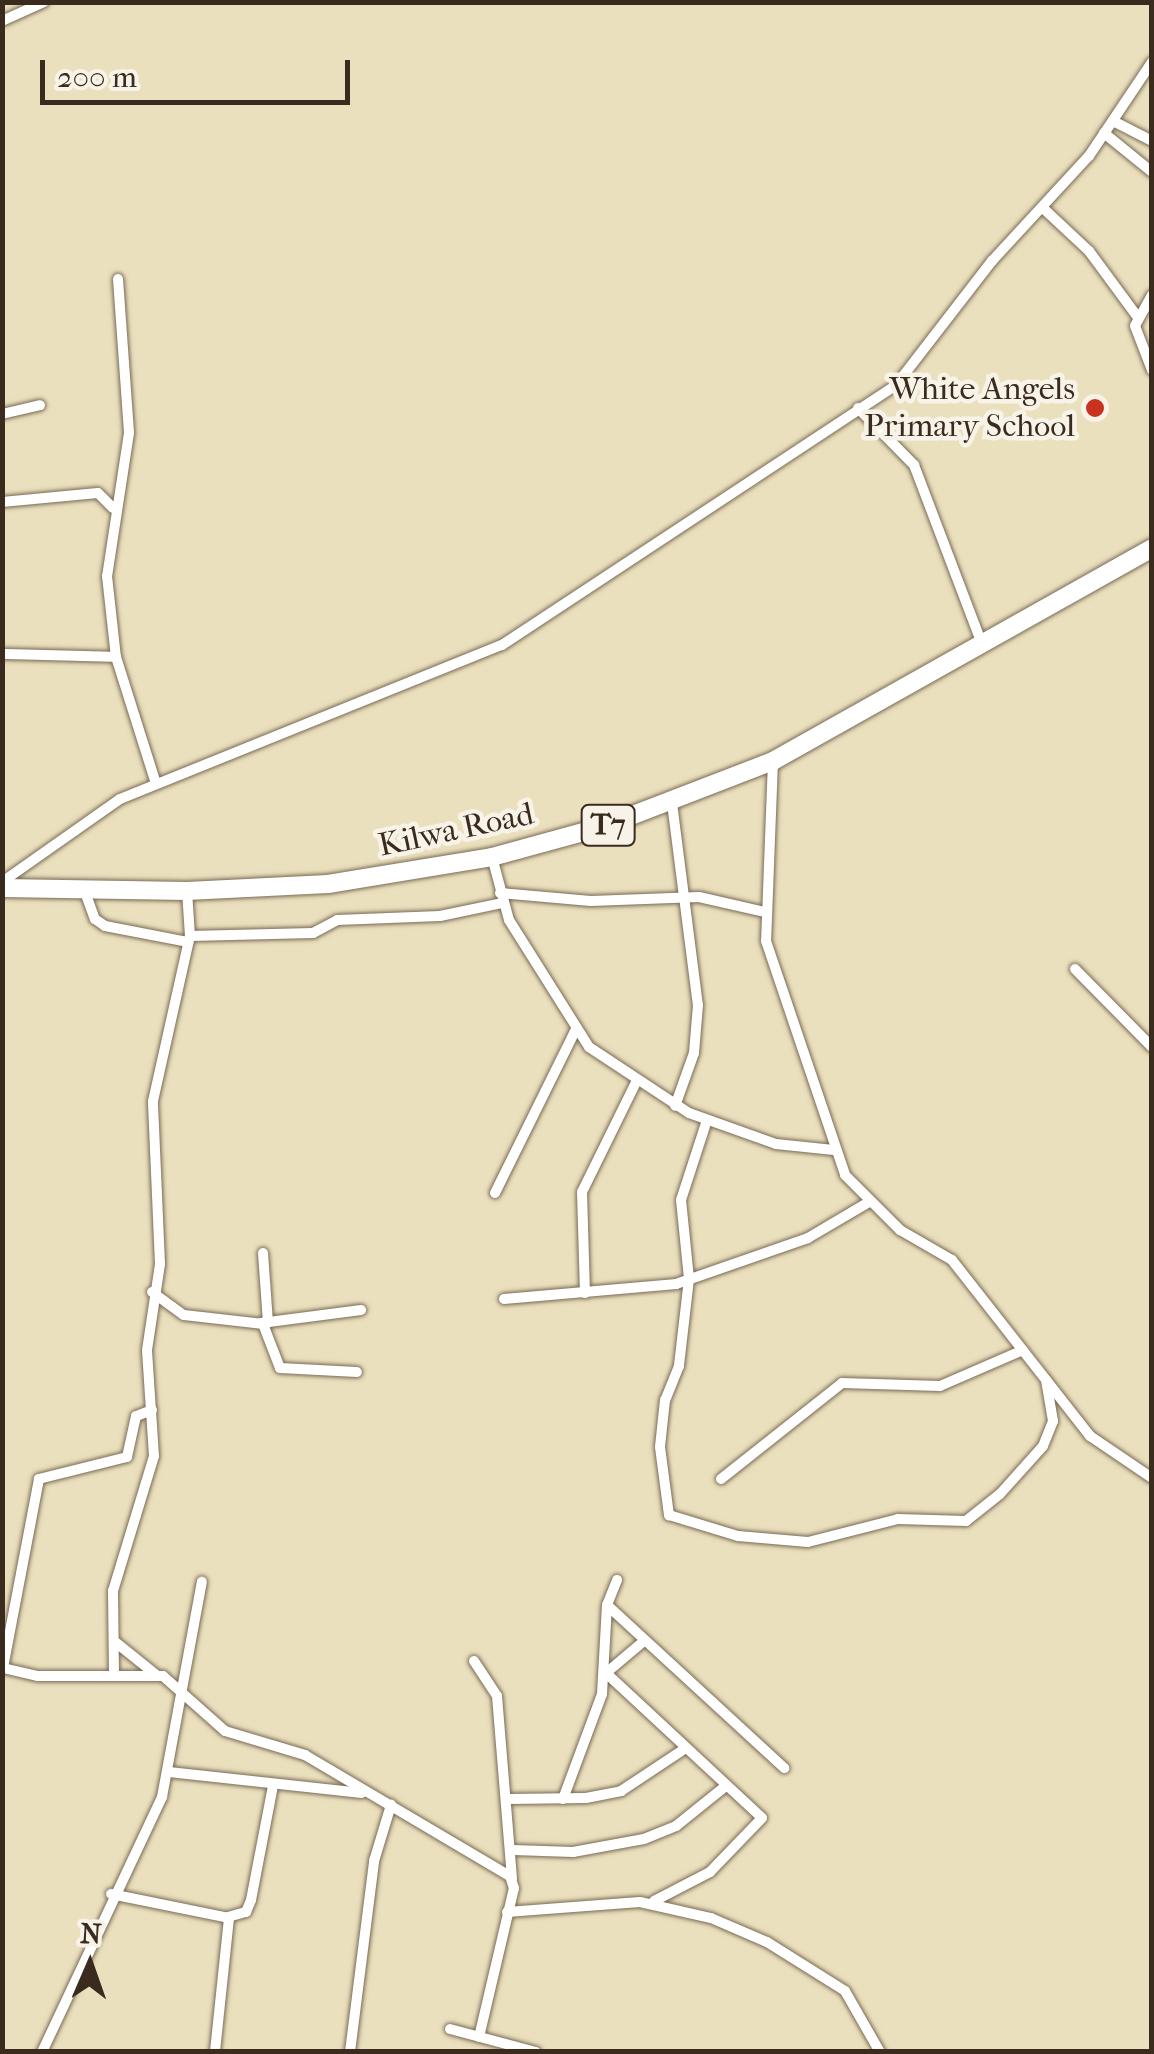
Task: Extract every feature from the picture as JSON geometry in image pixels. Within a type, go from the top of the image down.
[{"type":"highway","name":"Kilwa Road","points":[[2,885],[85,892],[328,884],[492,857],[672,804],[773,761],[1152,548]]},
{"type":"street","points":[[2,21],[44,2]]},
{"type":"street","points":[[2,885],[98,811],[502,644],[907,376],[992,261],[1044,209],[1104,133],[1152,62]]},
{"type":"street","points":[[1113,121],[1152,141]]},
{"type":"street","points":[[1104,133],[1152,172]]},
{"type":"street","points":[[1044,209],[1089,251],[1137,316]]},
{"type":"street","points":[[118,279],[129,433],[113,508],[107,576],[116,656],[156,784]]},
{"type":"street","points":[[1152,295],[1137,316],[1135,330],[1152,370]]},
{"type":"street","points":[[2,414],[40,404]]},
{"type":"street","points":[[858,408],[914,465],[982,646]]},
{"type":"street","points":[[2,502],[94,493],[113,508]]},
{"type":"street","points":[[2,654],[116,656]]},
{"type":"street","points":[[773,761],[766,940],[834,1150],[852,1186],[900,1230],[952,1260],[1104,1450],[1152,1478]]},
{"type":"street","points":[[672,804],[680,898],[698,1005],[694,1053],[675,1106]]},
{"type":"street","points":[[492,857],[501,898],[574,1031],[675,1106],[776,1144],[834,1150]]},
{"type":"street","points":[[114,1674],[113,1590],[154,1456],[152,1292],[160,1264],[153,1101],[189,939],[186,891]]},
{"type":"street","points":[[85,892],[95,919],[105,926],[189,939],[313,933],[337,920],[440,916],[501,898],[680,898],[747,904],[765,912]]},
{"type":"street","points":[[1075,970],[1152,1047]]},
{"type":"street","points":[[494,1193],[574,1031]]},
{"type":"street","points":[[585,1292],[582,1192],[636,1080]]},
{"type":"street","points":[[707,1120],[681,1200],[689,1278],[660,1447],[668,1514],[738,1536],[808,1542],[898,1519],[966,1520],[1000,1494],[1044,1446],[1053,1422],[1046,1380]]},
{"type":"street","points":[[504,1298],[689,1278],[808,1238],[869,1202]]},
{"type":"street","points":[[262,1254],[264,1323],[280,1368],[357,1372]]},
{"type":"street","points":[[152,1292],[184,1314],[264,1323],[361,1310]]},
{"type":"street","points":[[721,1478],[842,1383],[949,1384],[1023,1350]]},
{"type":"street","points":[[152,1410],[136,1416],[127,1458],[39,1479],[2,1668],[38,1676],[156,1674]]},
{"type":"street","points":[[563,1799],[606,1672],[607,1606],[617,1580]]},
{"type":"street","points":[[42,2052],[169,1772],[186,1694],[202,1582]]},
{"type":"street","points":[[607,1606],[784,1768]]},
{"type":"street","points":[[606,1672],[644,1641]]},
{"type":"street","points":[[114,1642],[186,1694],[222,1728],[305,1755],[512,1879]]},
{"type":"street","points":[[474,1661],[497,1696],[512,1850],[507,1912],[480,2037]]},
{"type":"street","points":[[507,1912],[651,1902],[710,1872],[762,1823],[727,1784],[606,1672]]},
{"type":"street","points":[[508,1799],[563,1799],[621,1790],[686,1748]]},
{"type":"street","points":[[169,1772],[368,1793]]},
{"type":"street","points":[[512,1850],[574,1852],[644,1839],[676,1826],[727,1784]]},
{"type":"street","points":[[111,1894],[228,1917],[246,1912],[274,1786]]},
{"type":"street","points":[[350,2052],[374,1861],[391,1804]]},
{"type":"street","points":[[651,1902],[766,1942],[840,1987],[880,2052]]},
{"type":"street","points":[[216,2052],[228,1917]]},
{"type":"street","points":[[450,2030],[536,2052]]},
{"type":"place","name":"White Angels Primary School","points":[[1095,408]]}]
